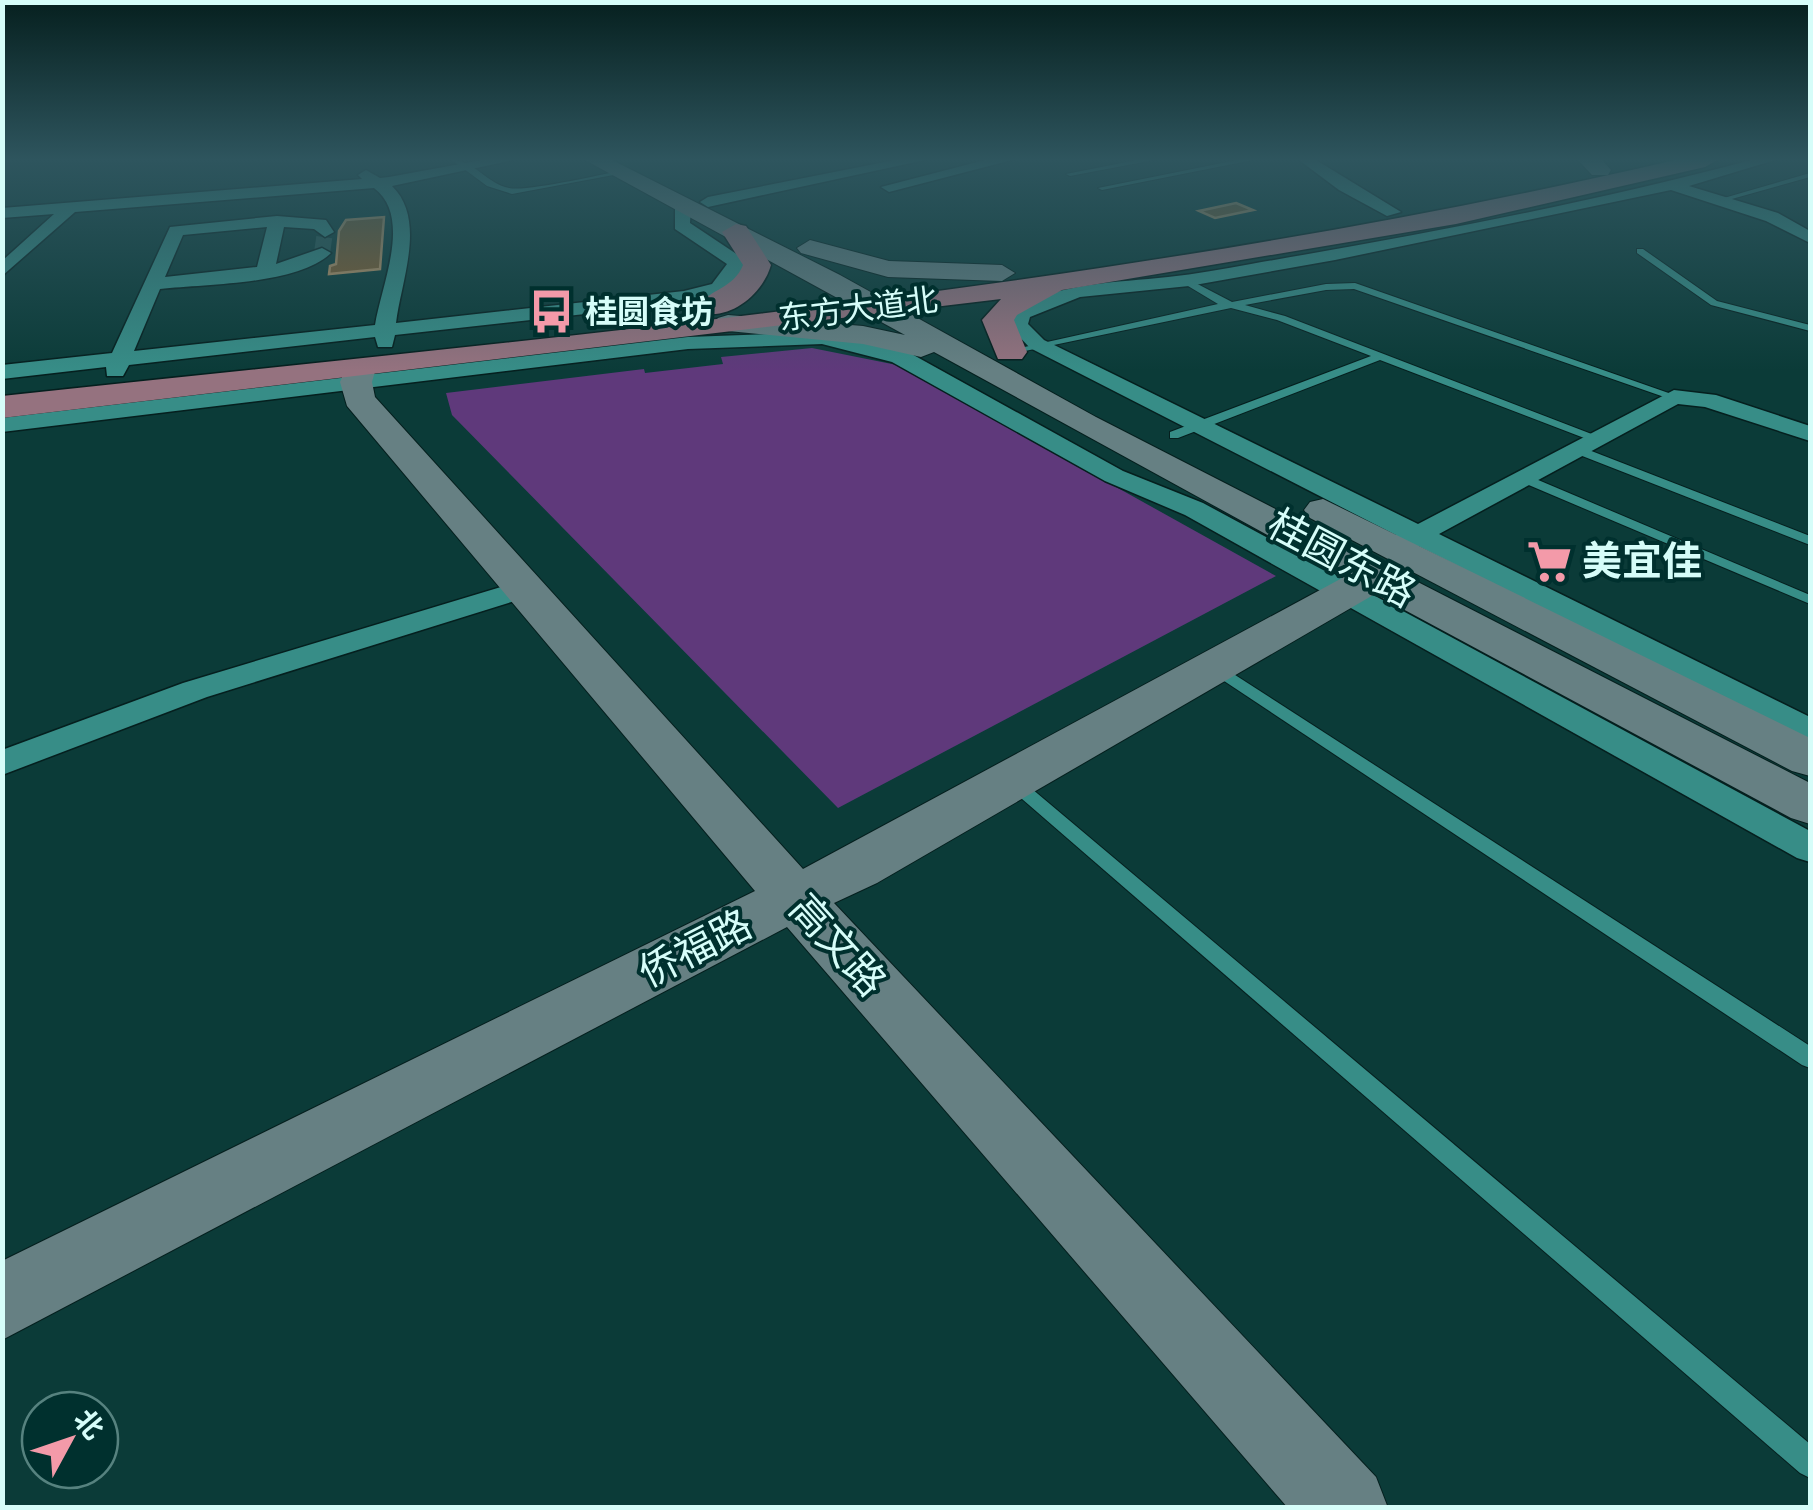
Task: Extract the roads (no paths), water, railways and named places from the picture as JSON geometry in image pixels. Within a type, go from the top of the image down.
[{"type":"main road","points":[[759,230],[792,244],[881,297]]},
{"type":"main road","name":"东方大道北","points":[[2,407],[371,356],[720,315],[881,297],[1174,274],[1279,256],[1364,230]]},
{"type":"main road","name":"东方大道北","points":[[881,297],[1002,272],[1417,230]]},
{"type":"main road","points":[[736,232],[881,297]]},
{"type":"main road","points":[[720,315],[754,277],[757,265],[736,232]]},
{"type":"main road","points":[[792,244],[888,268],[1002,272]]},
{"type":"main road","points":[[720,315],[1011,355],[998,320],[1005,309],[1065,282]]},
{"type":"main road","name":"桂圆东路","points":[[881,297],[1188,430],[1384,562]]},
{"type":"main road","name":"桂圆东路","points":[[1011,355],[1084,424],[1384,562],[1779,755],[1810,806]]},
{"type":"main road","name":"东方大道北","points":[[2,382],[118,365],[371,356]]},
{"type":"main road","name":"高文路","points":[[371,356],[359,399],[794,896],[1346,1508]]},
{"type":"main road","points":[[1047,438],[1084,424]]},
{"type":"main road","name":"侨福路","points":[[2,1302],[69,1272],[794,896],[858,868],[1215,667],[1384,562]]},
{"type":"street","points":[[2,271],[46,230]]},
{"type":"street","points":[[2,372],[118,365],[176,231],[181,230]]},
{"type":"street","points":[[265,272],[275,230]]},
{"type":"street","points":[[371,356],[396,270],[398,230]]},
{"type":"street","points":[[2,425],[371,356],[592,309],[684,298],[719,288],[737,267],[735,261],[688,230]]},
{"type":"street","points":[[156,284],[265,272],[300,264],[322,253]]},
{"type":"street","points":[[1011,355],[1020,314],[1032,305],[1174,274]]},
{"type":"street","points":[[371,356],[822,338],[857,343],[900,357],[1114,476],[1194,510],[1384,562],[1779,755],[1810,848]]},
{"type":"street","points":[[1384,562],[1524,478],[1674,396],[1708,400],[1810,434]]},
{"type":"street","points":[[2,762],[196,690],[524,589]]},
{"type":"lane","points":[[1640,251],[1714,302],[1810,328]]},
{"type":"lane","points":[[1174,274],[1232,305],[1280,318],[1380,356],[1810,542]]},
{"type":"lane","points":[[1011,355],[1326,287],[1362,288],[1674,396]]},
{"type":"lane","points":[[1188,430],[1380,356]]},
{"type":"lane","points":[[1524,478],[1810,600]]},
{"type":"lane","points":[[1215,667],[1810,1058]]},
{"type":"lane","points":[[1013,782],[1810,1463]]},
{"type":"tunnel","points":[[322,253],[325,232]]},
{"type":"place","name":"桂圆食坊","points":[[552,312]]},
{"type":"place","name":"美宜佳","points":[[1549,561]]}]
